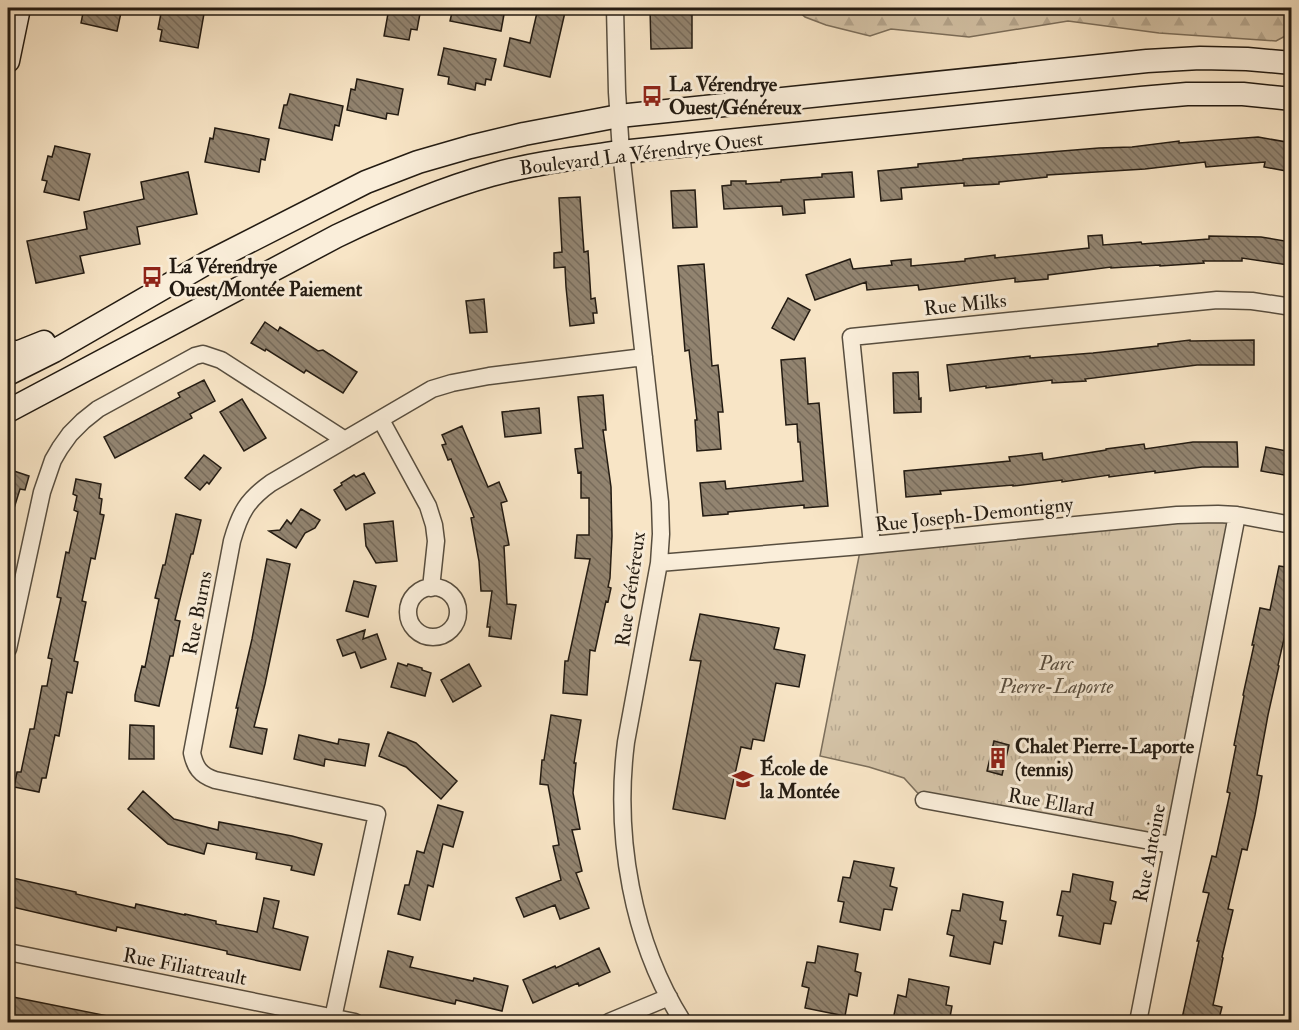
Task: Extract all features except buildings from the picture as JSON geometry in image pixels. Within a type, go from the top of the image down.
[{"type":"main road","points":[[8,61],[18,8]]},
{"type":"main road","name":"Boulevard La Vérendrye Ouest","points":[[8,374],[54,351],[205,264],[366,182],[470,147],[619,116],[1147,62],[1200,58],[1292,63]]},
{"type":"main road","name":"Boulevard La Vérendrye Ouest","points":[[8,411],[337,236],[438,191],[492,174],[621,152],[1187,94],[1243,94],[1292,99]]},
{"type":"main road","points":[[8,352],[19,352],[158,292]]},
{"type":"street","name":"Rue Généreux","points":[[615,8],[621,152],[660,502],[661,534],[659,563],[629,723],[623,766],[622,799],[627,869],[639,920],[655,967],[683,1023]]},
{"type":"street","name":"Rue Milks","points":[[872,545],[851,337],[1217,300],[1252,301],[1292,308]]},
{"type":"street","points":[[8,649],[42,492],[53,460],[70,434],[98,410],[195,356],[203,354],[221,360],[345,440]]},
{"type":"street","name":"Rue Burns","points":[[333,1018],[377,814],[215,780],[198,771],[192,753],[232,541],[238,521],[245,508],[263,489],[432,389],[489,376],[644,357]]},
{"type":"street","points":[[381,420],[428,506],[434,525],[436,555],[431,588]]},
{"type":"street","name":"Rue Joseph-Demontigny","points":[[659,563],[1177,515],[1237,515],[1292,525]]},
{"type":"street","name":"Rue Antoine","points":[[1138,1023],[1237,515]]},
{"type":"street","name":"Rue Ellard","points":[[924,800],[1172,846]]},
{"type":"street","name":"Rue Filiatreault","points":[[8,952],[355,1023]]},
{"type":"street","points":[[609,1023],[669,997]]},
{"type":"green space","points":[[795,8],[1291,8],[1291,33],[1276,41],[1159,33],[1068,21],[969,37],[891,29],[870,36],[826,25],[805,17]]},
{"type":"green space","name":"Parc Pierre-Laporte","points":[[1237,515],[1172,845],[924,800],[904,778],[820,756],[861,546]]},
{"type":"place","name":"La Vérendrye Ouest/Généreux","points":[[652,96]]},
{"type":"place","name":"La Vérendrye Ouest/Montée Paiement","points":[[152,277]]},
{"type":"place","name":"Chalet Pierre-Laporte (tennis)","points":[[998,758]]},
{"type":"place","name":"École de la Montée","points":[[743,779]]}]
